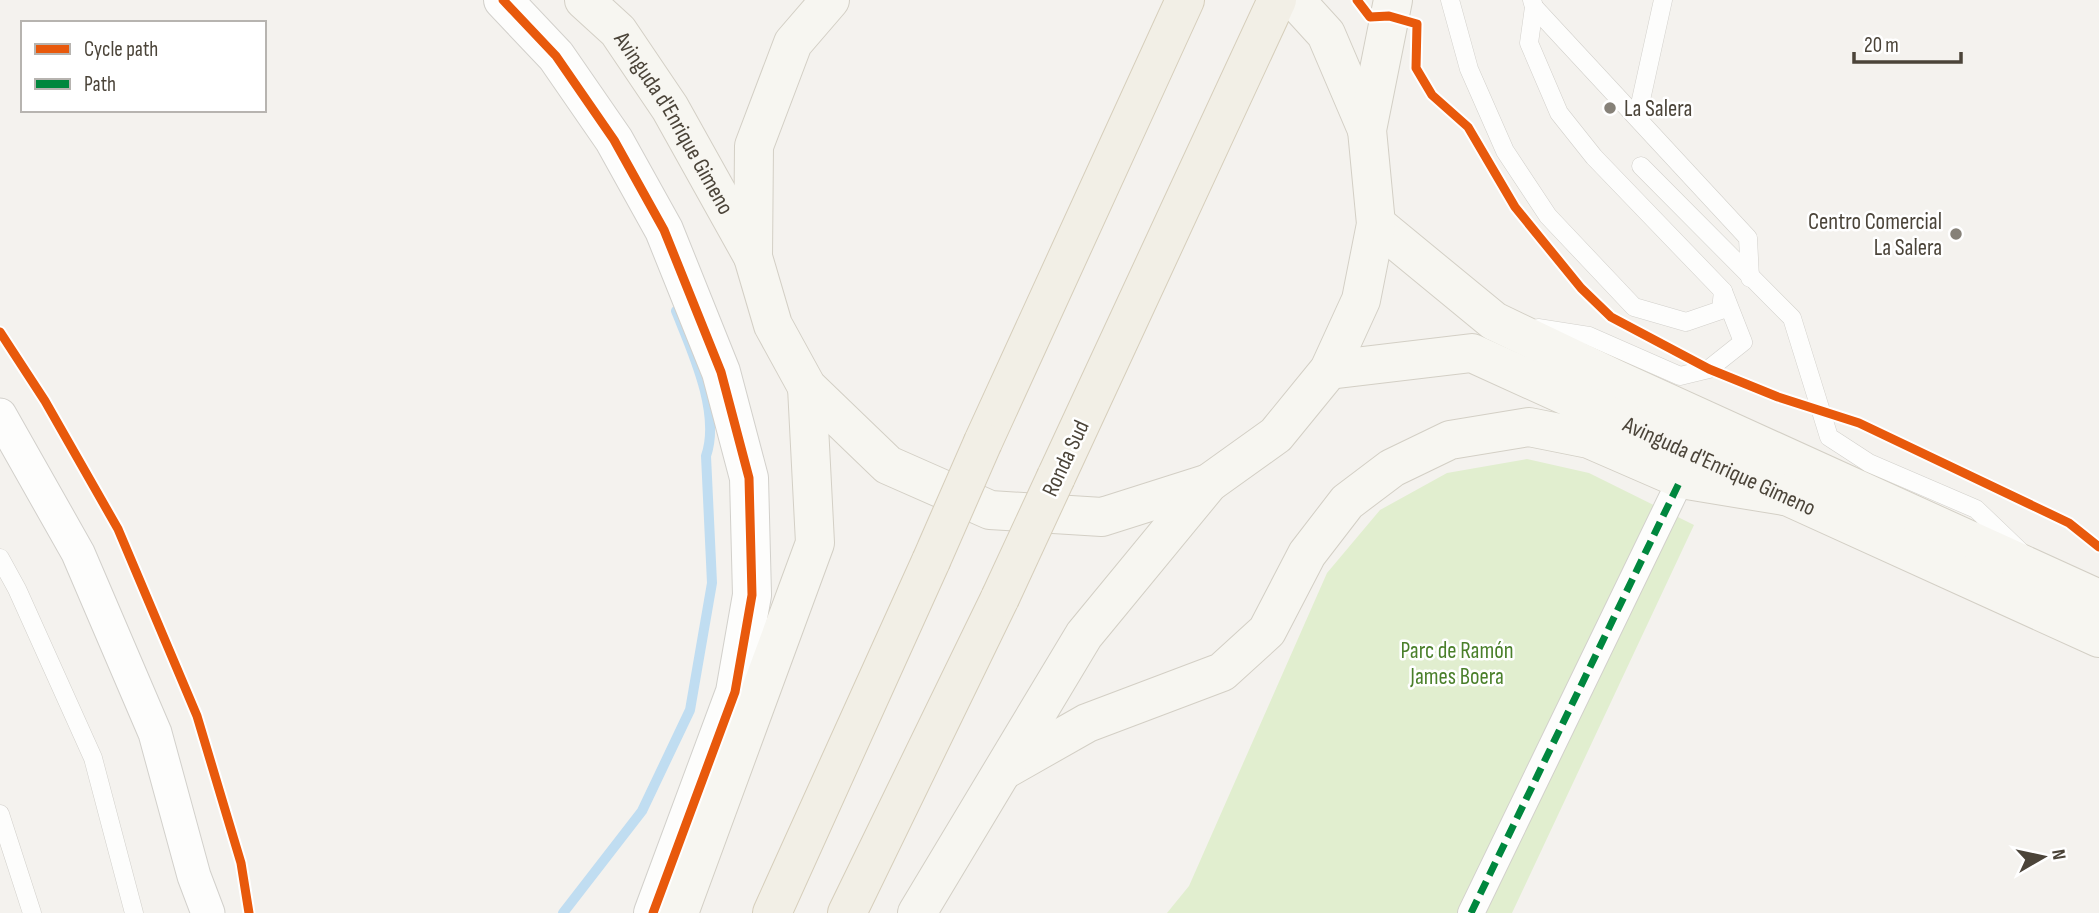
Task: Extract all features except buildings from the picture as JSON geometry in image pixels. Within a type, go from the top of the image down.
[{"type":"main road","name":"Avinguda d'Enrique Gimeno","points":[[584,0],[618,32],[670,108],[753,257]]},
{"type":"main road","points":[[831,0],[793,43],[754,146],[753,257],[773,325],[807,387],[888,465],[990,510],[1102,517],[1209,483]]},
{"type":"main road","points":[[772,913],[1084,217],[1185,0]]},
{"type":"main road","points":[[1295,0],[1326,34],[1367,130]]},
{"type":"main road","points":[[920,910],[1084,635],[1209,483],[1276,435],[1329,370],[1362,300],[1376,224],[1367,130],[1393,0]]},
{"type":"main road","name":"Ronda Sud","points":[[847,913],[1000,598],[1269,17]]},
{"type":"main road","name":"Avinguda d'Enrique Gimeno","points":[[1376,224],[1494,321],[1615,379],[2099,599]]},
{"type":"main road","name":"Avinguda d'Enrique Gimeno","points":[[1329,370],[1472,353],[2099,638]]},
{"type":"main road","points":[[679,913],[815,543],[807,387]]},
{"type":"main road","points":[[1004,770],[1087,723],[1222,672],[1267,631],[1307,554],[1347,502],[1392,468],[1450,440],[1529,427],[1589,439],[1681,479],[1784,496]]},
{"type":"street","points":[[503,0],[556,56],[614,140],[664,230],[721,372],[749,478],[752,594],[735,691],[653,913]]},
{"type":"street","points":[[0,415],[78,554],[155,733],[194,876],[208,913]]},
{"type":"street","points":[[1471,913],[1681,479]]},
{"type":"street","points":[[190,913],[194,876]]},
{"type":"lane","points":[[1450,0],[1469,69],[1505,151],[1548,216],[1634,307],[1686,322],[1721,310],[1723,290]]},
{"type":"lane","points":[[1637,118],[1663,0]]},
{"type":"lane","points":[[1494,321],[1589,336],[1680,376],[1709,369],[1743,342],[1723,290],[1594,157],[1559,113],[1529,43],[1533,3]]},
{"type":"lane","points":[[1533,3],[1748,238],[1750,278]]},
{"type":"lane","points":[[1641,166],[1792,318],[1829,437],[1869,463],[1976,509],[2043,573]]},
{"type":"lane","points":[[0,558],[17,589],[93,758],[134,913]]},
{"type":"lane","points":[[0,814],[32,913]]},
{"type":"green space","name":"Parc de Ramón James Boera","points":[[1527,459],[1589,473],[1694,525],[1512,913],[1167,913],[1189,886],[1327,573],[1380,510],[1447,473]]},
{"type":"waterway","points":[[563,913],[642,811],[690,710],[712,583],[706,456],[710,421],[703,382],[676,311]]},
{"type":"marked path","points":[[1471,913],[1681,479]]},
{"type":"cycle path","points":[[503,0],[556,56],[614,140],[664,230],[721,372],[749,478],[752,595],[735,692],[653,913]]},
{"type":"cycle path","points":[[1357,0],[1370,17],[1389,16],[1417,24],[1416,68],[1432,95],[1468,127],[1515,207],[1581,288],[1611,317],[1709,369],[1778,397],[1859,423],[2069,523],[2099,547]]},
{"type":"cycle path","points":[[0,332],[45,401],[118,529],[197,716],[241,863],[249,913]]},
{"type":"place","name":"La Salera","points":[[1610,108]]},
{"type":"place","name":"Centro Comercial La Salera","points":[[1956,234]]}]
